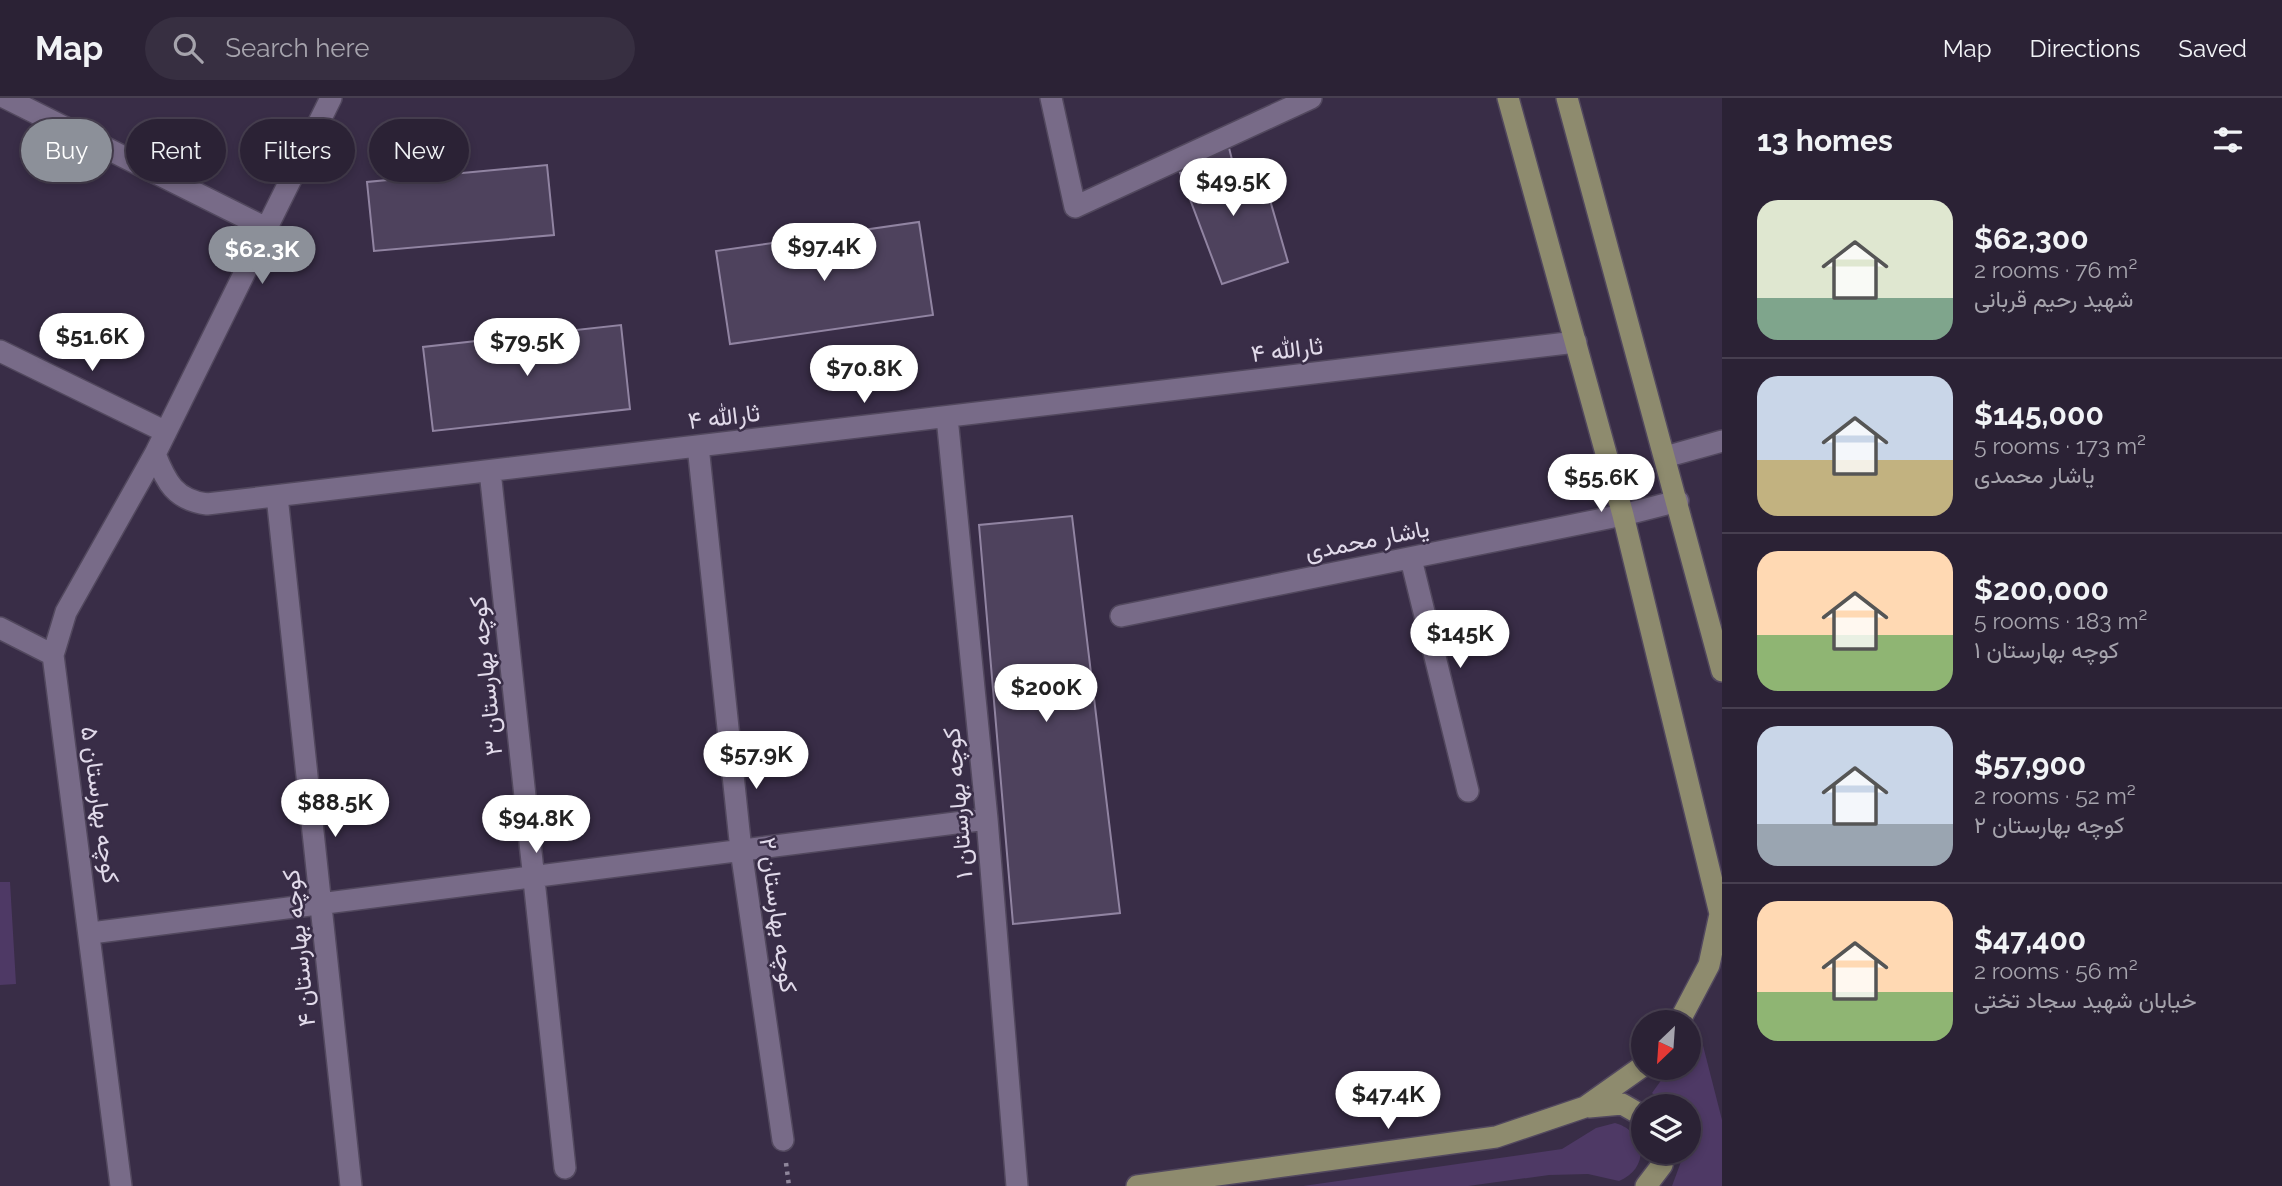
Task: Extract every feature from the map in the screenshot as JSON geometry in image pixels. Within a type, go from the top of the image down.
[{"type":"main road","points":[[1508,98],[1623,515],[1721,918],[1709,965],[1685,1010]]},
{"type":"main road","points":[[1567,98],[1722,670]]},
{"type":"main road","points":[[1585,1107],[1631,1074]]},
{"type":"main road","points":[[1137,1186],[1496,1137],[1585,1107],[1622,1104],[1631,1109]]},
{"type":"main road","points":[[1646,1186],[1662,1164]]},
{"type":"street","points":[[6,98],[266,228]]},
{"type":"street","name":"کوچه بهارستان ۵","points":[[121,1186],[91,933],[53,655],[65,612],[155,454],[331,98]]},
{"type":"street","points":[[1051,98],[1075,207],[1311,98]]},
{"type":"street","name":"ثارالله ۴","points":[[155,454],[167,483],[191,502],[206,504],[1576,342]]},
{"type":"street","points":[[0,351],[166,432]]},
{"type":"street","name":"کوچه بهارستان ۱","points":[[947,416],[987,819],[1017,1186]]},
{"type":"street","points":[[1665,457],[1722,441]]},
{"type":"street","name":"کوچه بهارستان ۲","points":[[698,446],[741,850],[783,1140]]},
{"type":"street","name":"کوچه بهارستان ۳","points":[[491,471],[565,1168]]},
{"type":"street","name":"کوچه بهارستان ۴","points":[[277,496],[351,1186]]},
{"type":"street","name":"یاشار محمدی","points":[[1121,616],[1411,559],[1678,501]]},
{"type":"street","points":[[1411,559],[1468,791]]},
{"type":"street","points":[[0,628],[53,655]]},
{"type":"street","points":[[91,933],[987,819]]},
{"type":"shaded area","points":[[0,882],[10,882],[16,984],[0,985]]},
{"type":"shaded area","points":[[1701,1038],[1722,1120],[1722,1186],[1672,1186],[1680,1164],[1701,1164],[1701,1094],[1652,1093],[1661,1080],[1701,1080]]},
{"type":"shaded area","points":[[1615,1123],[1631,1132],[1631,1164],[1638,1164],[1629,1175],[1619,1181],[1588,1174],[1549,1175],[1468,1186],[1303,1186],[1562,1149],[1596,1128]]},
{"type":"building","points":[[1228,144],[1240,191],[1265,183],[1288,262],[1222,284],[1179,170]]},
{"type":"building","points":[[547,165],[554,235],[374,251],[367,182],[469,182],[469,172]]},
{"type":"building","points":[[919,222],[933,315],[730,344],[716,251]]},
{"type":"building","points":[[621,325],[630,409],[433,431],[423,347]]},
{"type":"building","points":[[1072,516],[1120,913],[1013,924],[979,525]]}]
